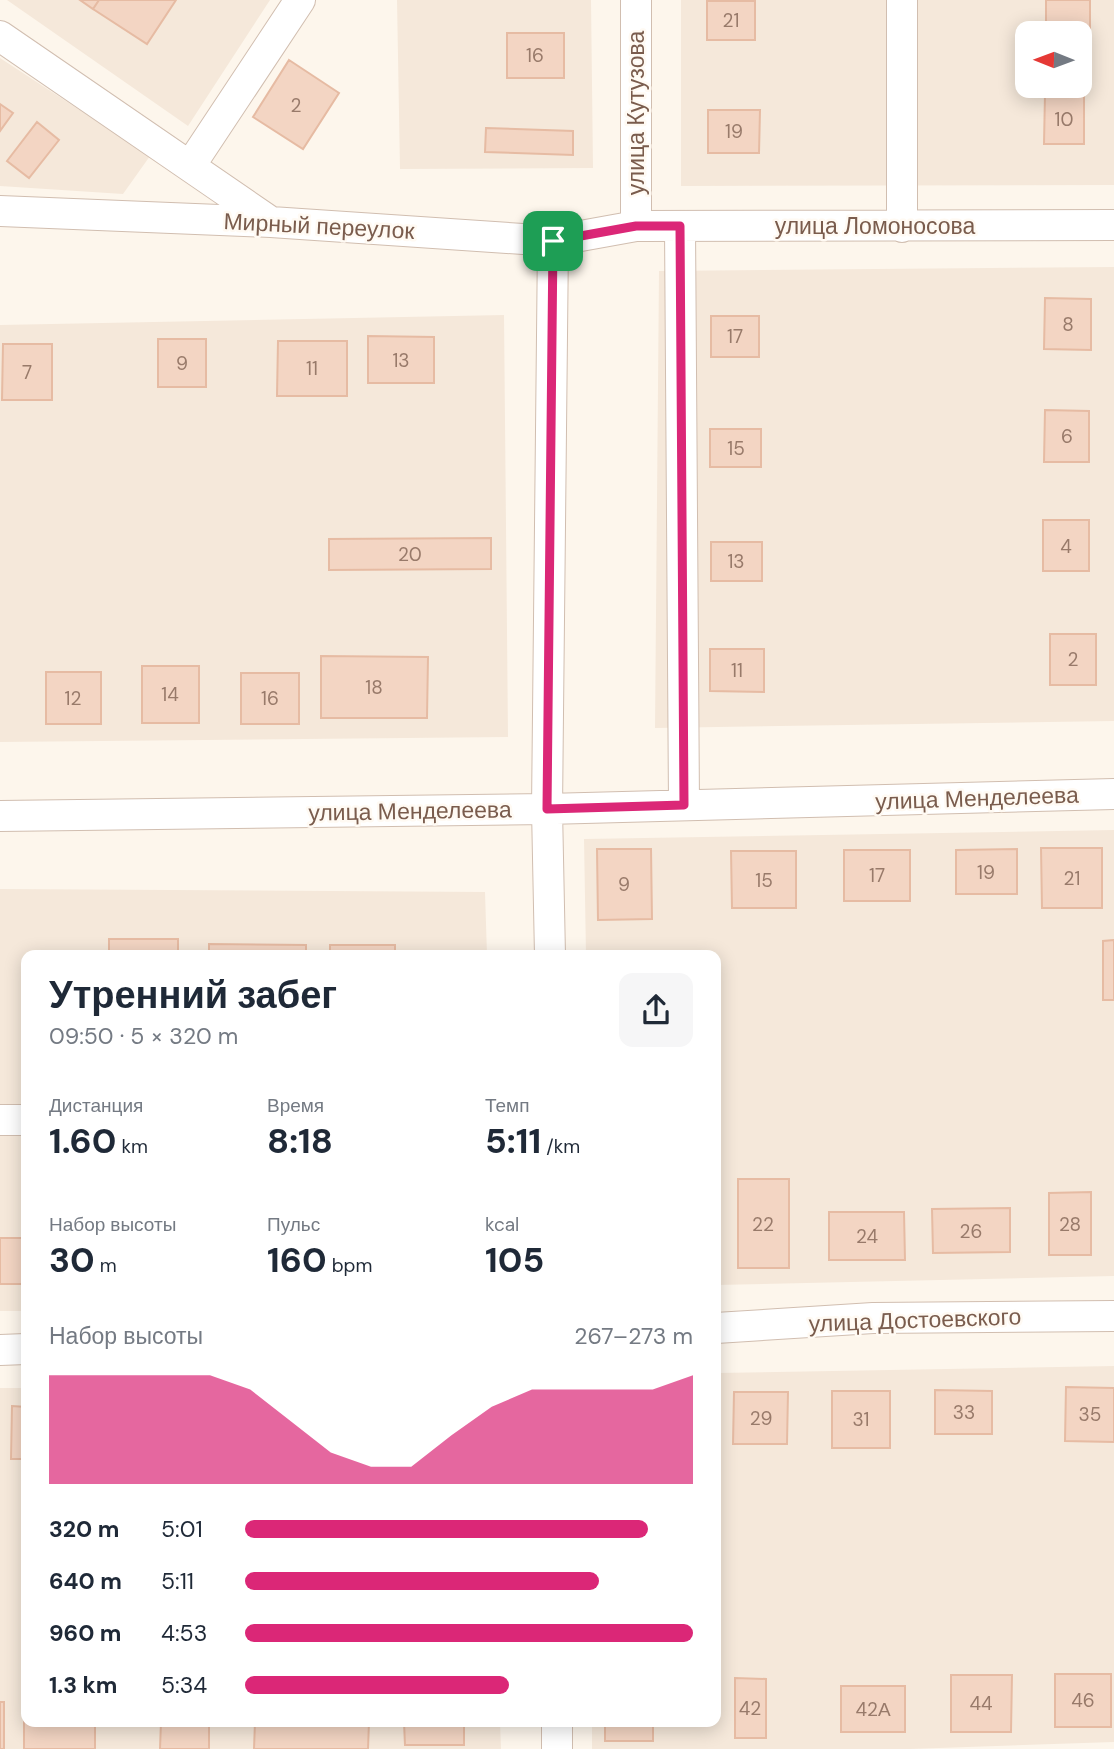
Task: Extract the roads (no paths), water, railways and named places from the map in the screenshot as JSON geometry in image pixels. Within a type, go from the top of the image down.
[{"type":"street","points":[[190,166],[300,0]]},
{"type":"street","name":"улица Кутузова","points":[[636,0],[636,226]]},
{"type":"street","points":[[902,0],[902,226]]},
{"type":"street","points":[[0,36],[271,222]]},
{"type":"street","name":"Мирный переулок","points":[[0,211],[271,222],[553,241],[636,226]]},
{"type":"street","name":"улица Ломоносова","points":[[636,226],[1114,225]]},
{"type":"street","points":[[680,226],[684,805]]},
{"type":"street","points":[[550,950],[547,809],[553,241]]},
{"type":"street","name":"улица Менделеева","points":[[0,816],[547,809],[1114,794]]},
{"type":"street","points":[[0,1120],[21,1120]]},
{"type":"street","name":"улица Достоевского","points":[[721,1328],[873,1318],[1114,1316]]},
{"type":"street","points":[[0,1350],[21,1349]]},
{"type":"street","points":[[557,1727],[557,1749]]}]
